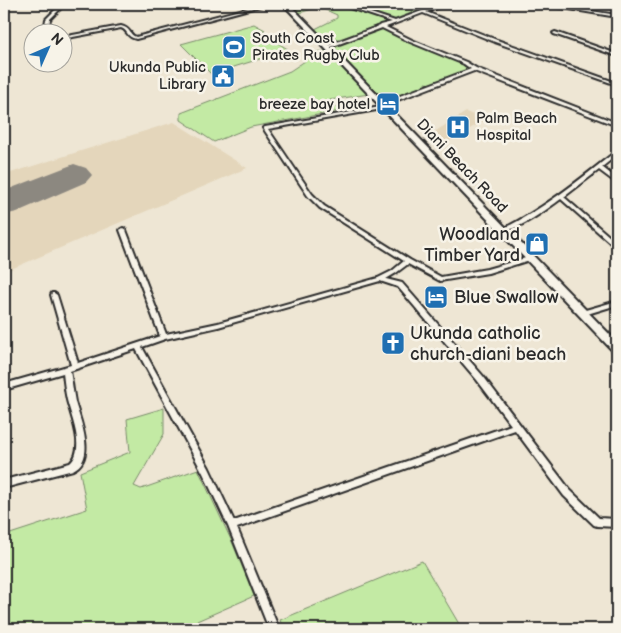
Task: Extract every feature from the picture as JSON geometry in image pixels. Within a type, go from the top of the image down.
[{"type":"main road","name":"Diani Beach Road","points":[[287,5],[617,348]]},
{"type":"street","points":[[48,22],[48,19],[59,8],[55,4]]},
{"type":"street","points":[[72,36],[120,27],[125,28],[132,37],[136,38],[266,4]]},
{"type":"street","points":[[287,5],[299,4]]},
{"type":"street","points":[[340,4],[392,22]]},
{"type":"street","points":[[422,4],[433,8]]},
{"type":"street","points":[[327,46],[446,4]]},
{"type":"street","points":[[541,4],[617,16]]},
{"type":"street","points":[[423,12],[496,41],[617,84]]},
{"type":"street","points":[[381,26],[411,41],[465,63],[474,69],[617,125]]},
{"type":"street","points":[[555,33],[617,55]]},
{"type":"street","points":[[474,69],[384,105],[264,129],[310,195],[322,207],[440,279],[488,271],[531,258]]},
{"type":"street","points":[[505,230],[522,222],[560,196],[617,152]]},
{"type":"street","points":[[599,167],[617,181]]},
{"type":"street","points":[[560,196],[617,246]]},
{"type":"street","points":[[123,230],[164,337]]},
{"type":"street","points":[[4,387],[75,367],[164,337],[218,325],[380,279],[394,272],[408,261]]},
{"type":"street","points":[[394,272],[400,284],[480,378],[567,493],[594,520],[601,523],[617,523]]},
{"type":"street","points":[[380,279],[400,284]]},
{"type":"street","points":[[54,295],[75,367]]},
{"type":"street","points":[[584,313],[617,303]]},
{"type":"street","points":[[138,346],[206,471],[232,526],[274,629]]},
{"type":"street","points":[[4,484],[78,463],[81,454],[80,430],[71,399],[66,369]]},
{"type":"street","points":[[232,526],[516,426]]},
{"type":"shaded area","name":"Palm Beach Hospital","points":[[466,112],[485,120],[441,146],[431,134]]},
{"type":"shaded area","points":[[174,122],[247,168],[4,272],[4,175]]},
{"type":"green space","points":[[299,4],[337,4],[390,21],[328,43],[315,29],[337,18],[337,15],[319,7],[299,13],[292,6]]},
{"type":"green space","points":[[342,4],[419,4],[426,7],[393,20]]},
{"type":"green space","name":"South Coast Pirates Rugby Club","points":[[254,24],[265,30],[261,32],[289,50],[211,74],[181,44]]},
{"type":"green space","points":[[381,27],[465,63],[470,69],[432,84],[425,83],[426,86],[390,100],[384,99],[330,46]]},
{"type":"green space","points":[[326,51],[369,94],[330,100],[339,111],[251,127],[214,142],[181,120],[181,113],[290,71],[305,61],[308,55]]},
{"type":"green space","points":[[164,408],[164,434],[134,486],[141,489],[198,469],[233,544],[254,596],[190,624],[191,629],[4,629],[4,536],[87,509],[80,472],[130,452],[127,419]]},
{"type":"green space","points":[[422,561],[462,629],[283,629],[280,620]]},
{"type":"runway","points":[[4,204],[74,175]]},
{"type":"place","name":"South Coast Pirates Rugby Club","points":[[234,47]]},
{"type":"place","name":"Ukunda Public Library","points":[[223,76]]},
{"type":"place","name":"breeze bay hotel","points":[[388,104]]},
{"type":"place","name":"Palm Beach Hospital","points":[[458,127]]},
{"type":"place","name":"Woodland Timber Yard","points":[[537,244]]},
{"type":"place","name":"Blue Swallow","points":[[436,297]]},
{"type":"place","name":"Ukunda catholic church-diani beach","points":[[393,343]]}]
